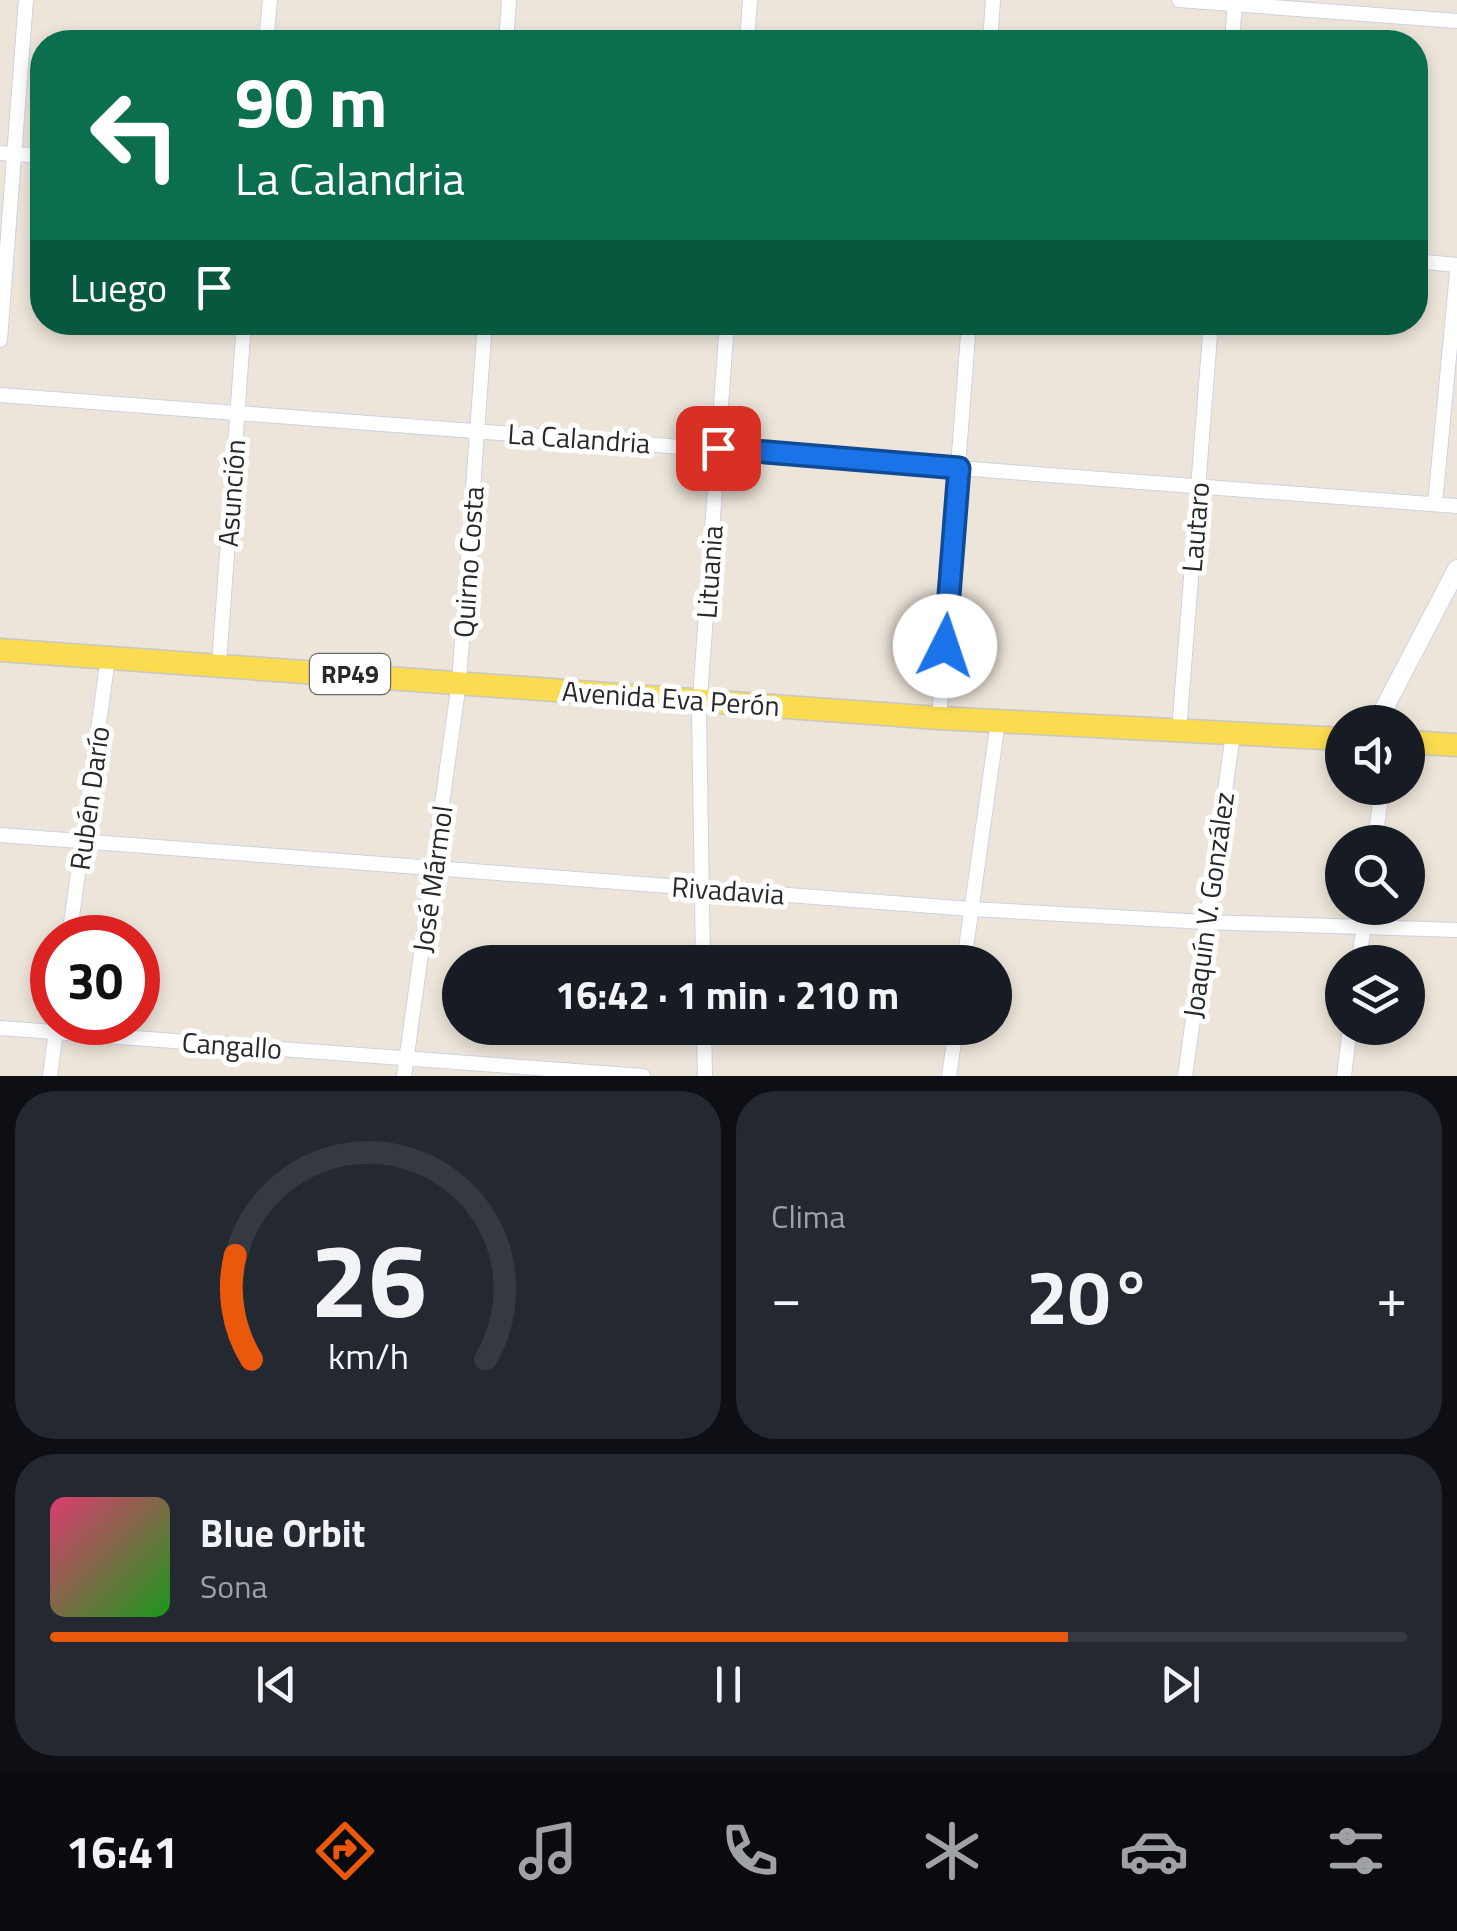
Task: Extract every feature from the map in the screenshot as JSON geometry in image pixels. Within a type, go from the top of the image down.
[{"type":"main road","name":"Avenida Eva Perón","points":[[0,650],[939,718],[1325,738]]},
{"type":"main road","points":[[1425,743],[1457,744]]},
{"type":"street","points":[[0,340],[8,154],[26,0]]},
{"type":"street","points":[[267,30],[270,0]]},
{"type":"street","points":[[507,30],[509,0]]},
{"type":"street","points":[[748,30],[750,0]]},
{"type":"street","points":[[991,30],[993,0]]},
{"type":"street","points":[[1179,0],[1457,21]]},
{"type":"street","points":[[1233,30],[1235,2]]},
{"type":"street","points":[[1428,263],[1457,265]]},
{"type":"street","points":[[1435,504],[1457,273]]},
{"type":"street","name":"Asunción","points":[[218,664],[243,335]]},
{"type":"street","name":"Quirno Costa","points":[[460,682],[485,335]]},
{"type":"street","name":"Lituania","points":[[703,945],[700,701],[726,335]]},
{"type":"street","points":[[939,718],[968,335]]},
{"type":"street","name":"Lautaro","points":[[1179,731],[1210,335]]},
{"type":"street","name":"La Calandria","points":[[0,395],[1457,506]]},
{"type":"street","points":[[1387,705],[1456,574]]},
{"type":"street","name":"Rubén Darío","points":[[72,915],[108,658]]},
{"type":"street","name":"José Mármol","points":[[404,1076],[460,682]]},
{"type":"street","points":[[966,945],[998,721]]},
{"type":"street","name":"Joaquín V. González","points":[[1185,1076],[1233,734]]},
{"type":"street","name":"Rivadavia","points":[[0,835],[971,909],[1325,924]]},
{"type":"street","points":[[1361,945],[1364,925]]},
{"type":"street","name":"Rivadavia","points":[[1364,925],[1457,930]]},
{"type":"street","name":"Cangallo","points":[[0,1028],[30,1027]]},
{"type":"street","name":"Cangallo","points":[[160,1036],[643,1076]]},
{"type":"street","points":[[50,1076],[54,1045]]},
{"type":"street","points":[[704,1045],[705,1076]]},
{"type":"street","points":[[949,1076],[954,1045]]},
{"type":"street","points":[[1344,1076],[1348,1045]]},
{"type":"route","points":[[718,448],[959,468],[945,646]]}]
